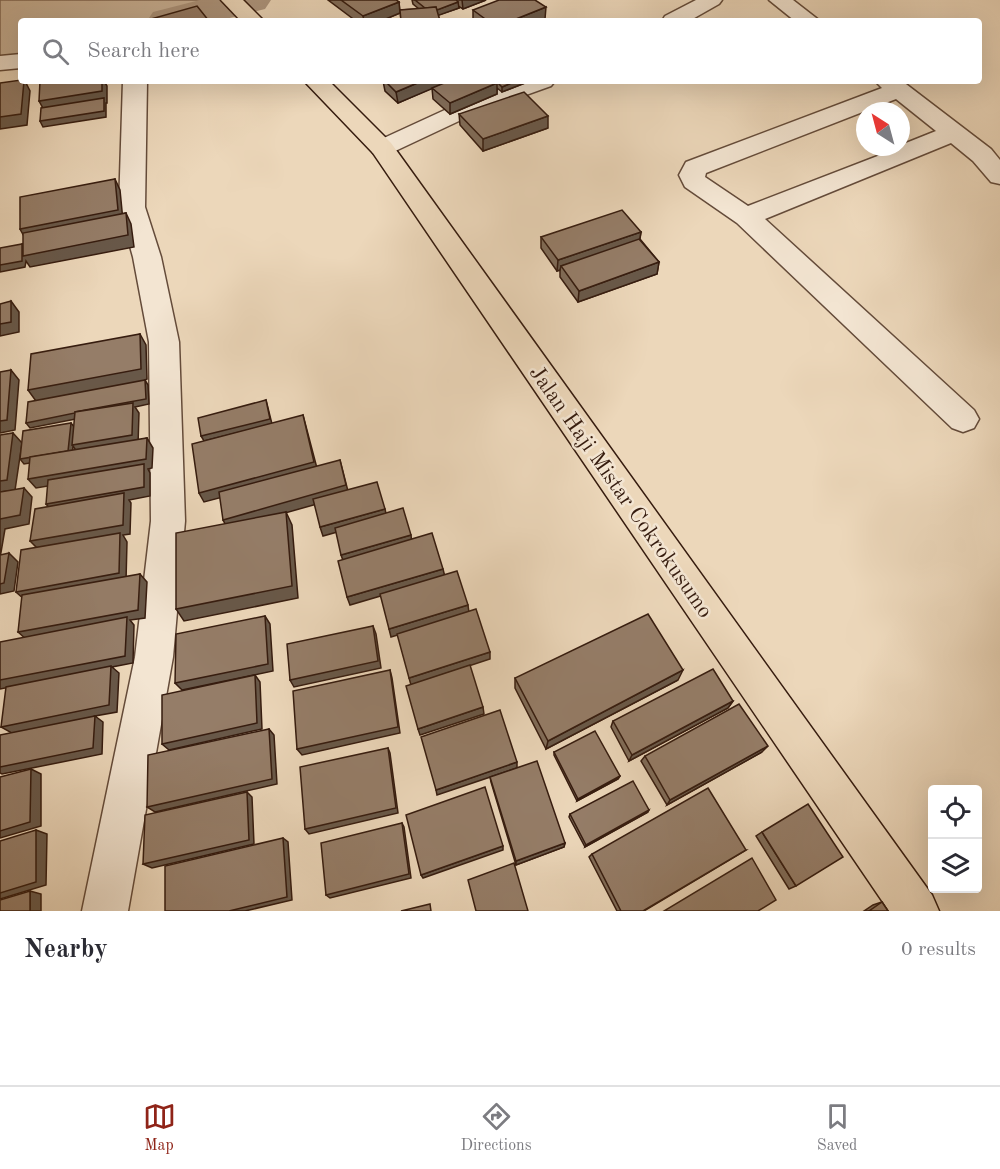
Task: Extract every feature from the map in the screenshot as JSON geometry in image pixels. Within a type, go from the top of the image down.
[{"type":"main road","points":[[231,0],[250,18]]},
{"type":"main road","name":"Jalan Haji Mistar Cokrokusumo","points":[[319,84],[382,148],[916,911]]},
{"type":"street","points":[[679,18],[712,0]]},
{"type":"street","points":[[779,0],[805,18]]},
{"type":"street","points":[[0,63],[18,61]]},
{"type":"street","points":[[105,911],[154,657],[168,521],[164,342],[147,257],[132,207],[135,84]]},
{"type":"street","points":[[382,148],[468,108],[535,84]]},
{"type":"street","points":[[963,419],[746,217],[694,181],[692,175],[695,168],[893,85],[982,155],[1000,176]]},
{"type":"street","points":[[746,217],[953,133]]},
{"type":"shaded area","points":[[0,0],[209,0],[212,4],[169,18],[18,18],[18,54],[0,57]]},
{"type":"building","points":[[341,0],[396,0],[399,2],[363,16]]},
{"type":"building","points":[[415,0],[456,0],[458,2],[437,10],[436,7],[425,8]]},
{"type":"building","points":[[499,0],[535,0],[546,7],[518,18],[484,18],[473,10]]},
{"type":"building","points":[[197,6],[207,18],[155,18]]},
{"type":"building","points":[[436,7],[439,18],[401,18],[400,10]]},
{"type":"building","points":[[18,80],[18,84],[24,84],[21,114],[0,117],[0,83]]},
{"type":"building","points":[[40,84],[102,84],[102,91],[39,101]]},
{"type":"building","points":[[388,84],[415,84],[396,92]]},
{"type":"building","points":[[442,84],[495,84],[450,103],[432,88]]},
{"type":"building","points":[[524,92],[548,116],[483,139],[459,114]]},
{"type":"building","points":[[104,98],[104,111],[40,121],[41,108]]},
{"type":"building","points":[[115,179],[118,210],[20,229],[20,197]]},
{"type":"building","points":[[622,210],[641,232],[558,260],[541,237]]},
{"type":"building","points":[[126,213],[128,235],[23,256],[23,233]]},
{"type":"building","points":[[639,239],[659,262],[579,291],[561,266]]},
{"type":"building","points":[[22,244],[22,261],[0,265],[0,248]]},
{"type":"building","points":[[11,301],[11,322],[0,324],[0,304]]},
{"type":"building","points":[[140,334],[141,369],[28,390],[31,354]]},
{"type":"building","points":[[11,370],[7,420],[0,421],[0,372]]},
{"type":"building","points":[[145,380],[146,399],[26,423],[28,402]]},
{"type":"building","points":[[266,400],[270,419],[201,436],[198,418]]},
{"type":"building","points":[[133,403],[132,435],[72,445],[75,412]]},
{"type":"building","points":[[303,415],[314,462],[199,493],[192,444]]},
{"type":"building","points":[[71,423],[68,451],[20,459],[23,431]]},
{"type":"building","points":[[13,433],[7,480],[0,481],[0,435]]},
{"type":"building","points":[[147,438],[146,459],[28,479],[30,457]]},
{"type":"building","points":[[340,460],[346,485],[223,520],[219,492]]},
{"type":"building","points":[[144,464],[144,487],[46,504],[48,480]]},
{"type":"building","points":[[377,482],[385,509],[320,527],[313,499]]},
{"type":"building","points":[[24,488],[20,515],[0,519],[0,492]]},
{"type":"building","points":[[124,493],[123,525],[30,541],[35,509]]},
{"type":"building","points":[[403,508],[411,535],[341,555],[335,528]]},
{"type":"building","points":[[286,512],[292,586],[176,609],[176,533]]},
{"type":"building","points":[[120,533],[119,573],[16,592],[21,550]]},
{"type":"building","points":[[432,533],[443,569],[347,597],[338,561]]},
{"type":"building","points":[[9,553],[4,583],[0,584],[0,555]]},
{"type":"building","points":[[457,571],[468,605],[389,629],[380,594]]},
{"type":"building","points":[[140,574],[138,610],[18,632],[22,595]]},
{"type":"building","points":[[476,609],[490,652],[409,678],[397,634]]},
{"type":"building","points":[[648,614],[683,670],[548,741],[515,678]]},
{"type":"building","points":[[265,616],[268,664],[175,683],[176,634]]},
{"type":"building","points":[[127,617],[125,656],[0,680],[0,642]]},
{"type":"building","points":[[373,626],[378,661],[290,680],[287,644]]},
{"type":"building","points":[[470,665],[483,707],[418,729],[406,686]]},
{"type":"building","points":[[111,666],[109,705],[1,727],[6,687]]},
{"type":"building","points":[[713,669],[733,701],[632,755],[613,721]]},
{"type":"building","points":[[390,670],[398,727],[297,749],[293,691]]},
{"type":"building","points":[[255,675],[257,723],[162,744],[162,695]]},
{"type":"building","points":[[739,704],[768,746],[670,800],[645,756]]},
{"type":"building","points":[[500,710],[517,762],[436,790],[421,737]]},
{"type":"building","points":[[95,716],[93,748],[0,767],[0,735]]},
{"type":"building","points":[[269,729],[272,779],[147,807],[148,755]]},
{"type":"building","points":[[595,731],[620,776],[578,799],[554,752]]},
{"type":"building","points":[[388,748],[396,808],[305,829],[300,767]]},
{"type":"building","points":[[537,761],[565,843],[516,861],[490,777]]},
{"type":"building","points":[[31,769],[30,822],[0,831],[0,777]]},
{"type":"building","points":[[633,781],[649,810],[586,845],[570,814]]},
{"type":"building","points":[[485,787],[503,846],[421,875],[406,815]]},
{"type":"building","points":[[708,788],[746,850],[643,911],[621,911],[592,854]]},
{"type":"building","points":[[247,792],[249,840],[143,864],[145,815]]},
{"type":"building","points":[[808,804],[843,857],[796,886],[762,832]]},
{"type":"building","points":[[402,823],[409,874],[326,895],[321,843]]},
{"type":"building","points":[[36,830],[36,882],[0,893],[0,841]]},
{"type":"building","points":[[283,838],[287,897],[229,911],[165,911],[165,866]]},
{"type":"building","points":[[752,858],[776,900],[758,911],[664,911]]},
{"type":"building","points":[[514,863],[528,911],[476,911],[468,880]]},
{"type":"building","points":[[30,891],[30,911],[0,911],[0,900]]},
{"type":"building","points":[[882,902],[888,911],[869,911]]},
{"type":"building","points":[[430,904],[431,911],[401,911]]},
{"type":"waterway","points":[[180,18],[250,0]]}]
